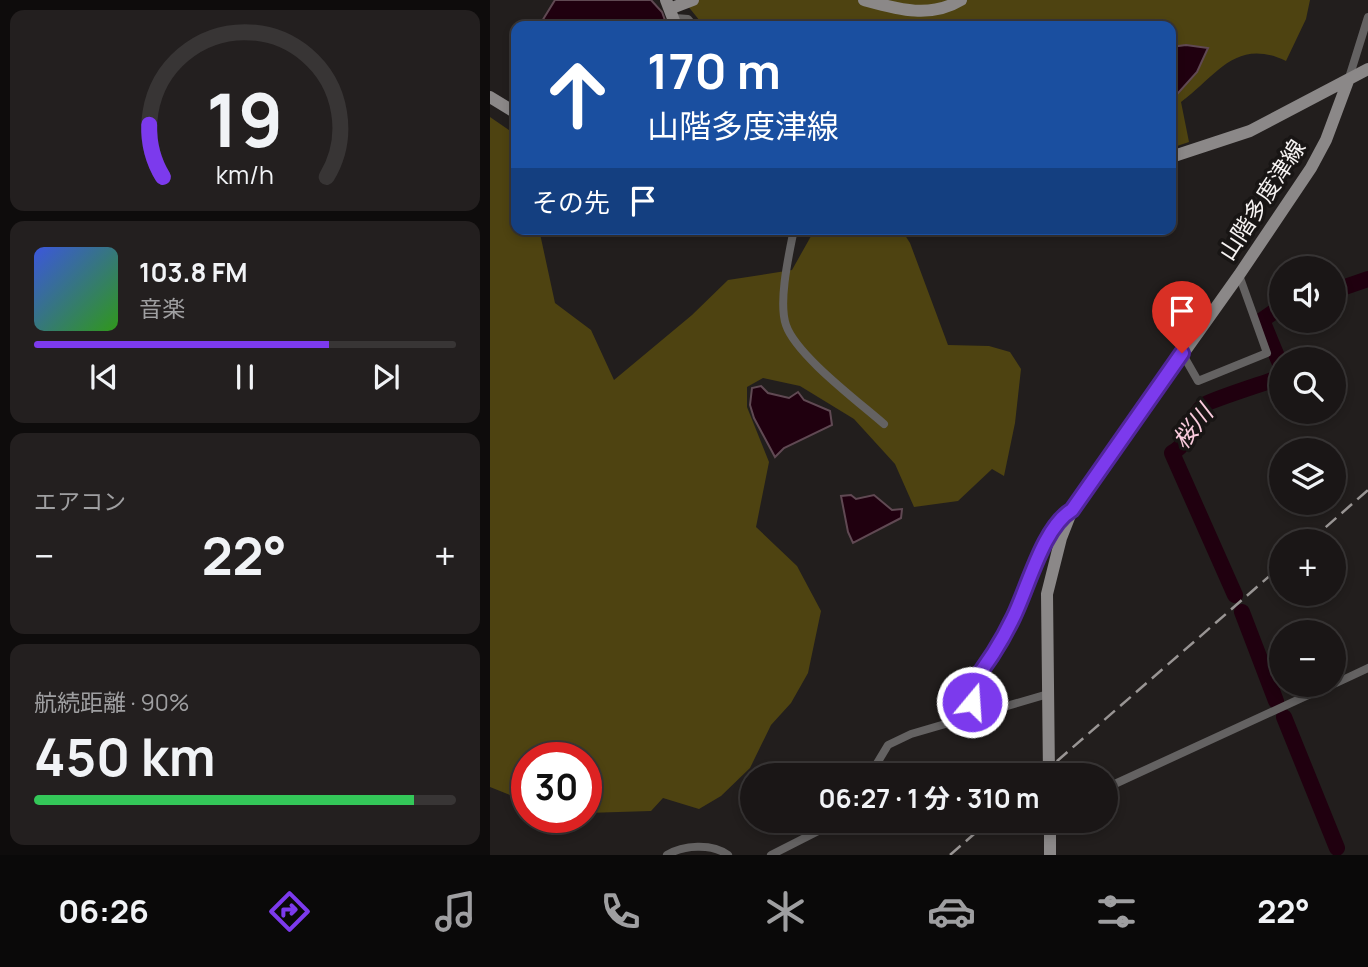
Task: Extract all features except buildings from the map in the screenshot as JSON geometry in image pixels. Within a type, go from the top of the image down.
[{"type":"main road","points":[[672,13],[694,0]]},
{"type":"main road","points":[[864,0],[919,11],[934,11],[961,0]]},
{"type":"main road","points":[[1176,155],[1250,131],[1368,69]]},
{"type":"main road","name":"山階多度津線","points":[[1049,763],[1047,594],[1061,538],[1072,510],[1240,275],[1311,168],[1326,140],[1348,81]]},
{"type":"main road","points":[[490,97],[511,110]]},
{"type":"main road","points":[[1050,833],[1050,855]]},
{"type":"street","points":[[672,13],[690,21]]},
{"type":"street","points":[[1348,81],[1368,17]]},
{"type":"street","points":[[793,235],[783,310],[785,324],[800,348],[884,424]]},
{"type":"street","points":[[1182,353],[1198,381],[1267,353],[1240,275]]},
{"type":"street","points":[[975,717],[969,687],[986,666],[1012,620],[1052,530],[1072,510]]},
{"type":"street","points":[[1346,678],[1368,668]]},
{"type":"street","points":[[877,763],[888,745],[911,734],[1048,694]]},
{"type":"street","points":[[1118,783],[1305,697]]},
{"type":"street","points":[[771,855],[814,833]]},
{"type":"street","points":[[667,855],[682,847],[720,849],[728,855]]},
{"type":"shaded area","points":[[555,0],[651,0],[662,12],[665,21],[542,21]]},
{"type":"shaded area","points":[[683,0],[1310,0],[1306,19],[1286,61],[1254,53],[1240,56],[1228,62],[1181,102],[1189,142],[1176,146],[1176,21],[700,21]]},
{"type":"shaded area","points":[[1176,46],[1208,48],[1197,72],[1176,95]]},
{"type":"shaded area","points":[[490,117],[511,132],[511,235],[540,235],[555,303],[591,330],[614,380],[692,315],[728,280],[792,270],[812,235],[905,235],[948,345],[989,346],[1010,352],[1021,369],[1015,423],[1004,476],[992,469],[958,501],[914,507],[895,464],[854,419],[800,386],[763,378],[747,387],[747,407],[769,462],[756,527],[797,566],[821,611],[808,673],[791,703],[771,725],[752,763],[740,763],[740,778],[721,796],[699,809],[663,798],[651,811],[602,813],[602,742],[511,742],[511,796],[490,787]]},
{"type":"shaded area","points":[[761,386],[768,393],[789,398],[798,392],[804,400],[830,411],[832,425],[784,448],[775,457],[750,405],[752,388]]},
{"type":"shaded area","points":[[851,495],[856,499],[874,495],[892,510],[902,509],[901,518],[853,543],[848,532],[841,496]]},
{"type":"waterway","name":"桜川","points":[[1346,287],[1368,279]]},
{"type":"waterway","name":"桜川","points":[[1269,315],[1262,320],[1273,347]]},
{"type":"waterway","name":"桜川","points":[[1235,595],[1172,453],[1184,442],[1195,417],[1204,405],[1269,381]]},
{"type":"waterway","name":"桜川","points":[[1242,612],[1276,701]]},
{"type":"waterway","name":"桜川","points":[[1284,717],[1337,848]]},
{"type":"railway","points":[[1324,529],[1368,490]]},
{"type":"railway","points":[[1055,763],[1269,576]]},
{"type":"railway","points":[[950,855],[975,833]]},
{"type":"route","points":[[972,702],[969,687],[986,666],[1012,620],[1052,530],[1072,510],[1182,353]]}]
